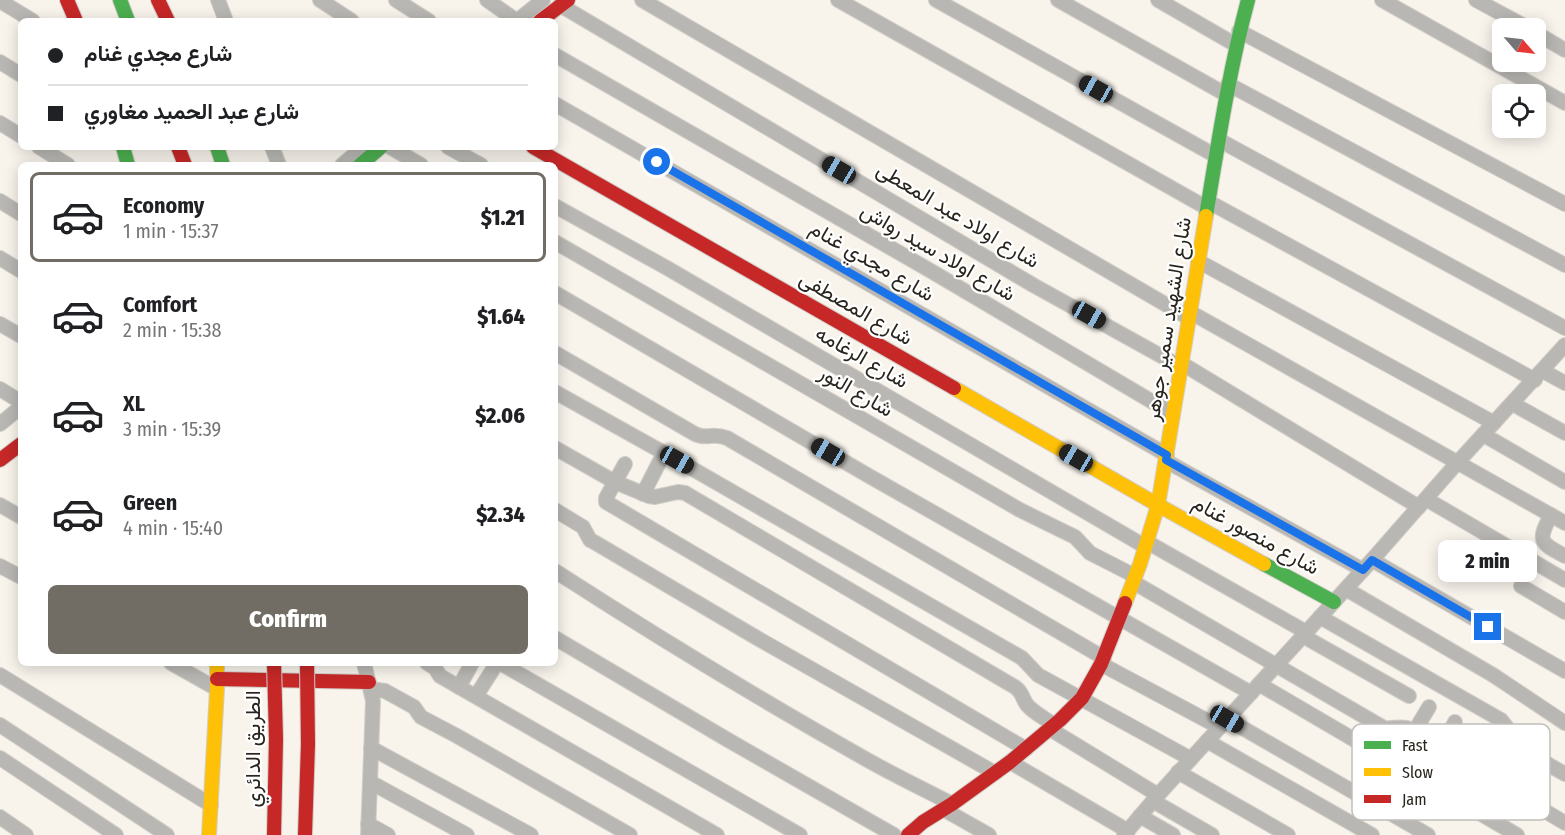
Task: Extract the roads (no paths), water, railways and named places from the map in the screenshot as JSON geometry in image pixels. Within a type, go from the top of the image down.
[{"type":"main road","points":[[67,0],[75,18]]},
{"type":"main road","points":[[120,0],[127,18]]},
{"type":"main road","points":[[158,0],[167,18]]},
{"type":"main road","name":"شارع الشهيد سمير جوهر","points":[[908,835],[923,822],[1010,762],[1082,698],[1102,661],[1120,617],[1135,579],[1158,505],[1244,2]]},
{"type":"main road","points":[[544,18],[564,3]]},
{"type":"main road","points":[[364,162],[378,150]]},
{"type":"main road","name":"شارع المصطفى","points":[[538,150],[1158,505]]},
{"type":"main road","name":"شارع منصور غنام","points":[[1158,505],[1334,602]]},
{"type":"main road","points":[[209,835],[217,666]]},
{"type":"main road","name":"الطريق الدائري","points":[[274,666],[276,739],[274,835]]},
{"type":"main road","points":[[306,835],[307,666]]},
{"type":"main road","points":[[217,684],[370,686]]},
{"type":"street","points":[[218,0],[225,18]]},
{"type":"street","points":[[320,0],[347,18]]},
{"type":"street","points":[[396,0],[424,18]]},
{"type":"street","points":[[487,0],[513,18]]},
{"type":"street","points":[[521,18],[543,0]]},
{"type":"street","points":[[642,0],[1189,315],[1565,523]]},
{"type":"street","points":[[838,0],[1208,205],[1539,375],[1565,383]]},
{"type":"street","points":[[936,0],[1216,156]]},
{"type":"street","points":[[1058,0],[1565,265]]},
{"type":"street","points":[[1158,0],[1238,38],[1565,204]]},
{"type":"street","points":[[1383,0],[1565,103]]},
{"type":"street","points":[[1476,0],[1509,18]]},
{"type":"street","points":[[0,1],[28,18]]},
{"type":"street","name":"شارع اولاد عبد المعطى","points":[[564,3],[1033,285],[1181,365],[1423,503],[1565,580]]},
{"type":"street","points":[[1546,39],[1565,50]]},
{"type":"street","name":"شارع اولاد سيد رواش","points":[[558,58],[900,253],[1173,414]]},
{"type":"street","points":[[0,62],[18,73]]},
{"type":"street","name":"شارع مجدي غنام","points":[[558,106],[1167,458],[1565,671]]},
{"type":"street","points":[[0,123],[18,134]]},
{"type":"street","points":[[1219,140],[1565,328]]},
{"type":"street","points":[[44,150],[63,162]]},
{"type":"street","points":[[346,162],[360,150]]},
{"type":"street","points":[[395,150],[417,162]]},
{"type":"street","points":[[454,150],[476,162]]},
{"type":"street","points":[[0,201],[18,212]]},
{"type":"street","name":"شارع الرغامه","points":[[558,208],[1305,634],[1409,696]]},
{"type":"street","name":"شارع النور","points":[[558,244],[1010,504],[1075,537],[1090,553],[1377,724]]},
{"type":"street","points":[[0,258],[18,269]]},
{"type":"street","points":[[1198,261],[1494,423]]},
{"type":"street","points":[[558,295],[869,476],[1120,617],[1352,742]]},
{"type":"street","points":[[0,324],[18,334]]},
{"type":"street","points":[[1010,762],[1126,833],[1178,772],[1565,345]]},
{"type":"street","points":[[558,355],[700,437],[717,435],[727,438],[1102,661],[1223,723],[1352,793]]},
{"type":"street","points":[[0,388],[18,400]]},
{"type":"street","points":[[558,394],[1022,658],[1038,675],[1191,759]]},
{"type":"street","points":[[1513,404],[1565,433]]},
{"type":"street","points":[[0,424],[18,409]]},
{"type":"street","points":[[1484,435],[1565,482]]},
{"type":"street","points":[[558,450],[615,482],[643,494],[656,497],[678,492],[685,493],[1015,687],[1022,693],[1025,703],[1052,727],[1212,835]]},
{"type":"street","points":[[643,494],[664,453]]},
{"type":"street","points":[[625,464],[606,502],[1026,748]]},
{"type":"street","points":[[0,506],[18,515]]},
{"type":"street","points":[[558,512],[583,527],[590,540],[767,644],[995,773]]},
{"type":"street","points":[[1551,515],[1542,531],[1542,537],[1547,546],[1565,556]]},
{"type":"street","points":[[0,566],[18,576]]},
{"type":"street","points":[[558,573],[656,636],[947,806],[989,835]]},
{"type":"street","points":[[1521,586],[1565,612]]},
{"type":"street","points":[[1346,589],[1492,675],[1563,728]]},
{"type":"street","points":[[1320,617],[1501,720],[1504,724]]},
{"type":"street","points":[[558,640],[894,835]]},
{"type":"street","points":[[178,666],[217,684]]},
{"type":"street","points":[[365,666],[370,686],[373,715],[368,830],[388,835]]},
{"type":"street","points":[[432,666],[440,676],[717,835]]},
{"type":"street","points":[[459,687],[470,666]]},
{"type":"street","points":[[477,696],[496,666]]},
{"type":"street","points":[[503,666],[800,835]]},
{"type":"street","points":[[0,675],[210,806]]},
{"type":"street","points":[[370,686],[385,691],[414,707],[421,717],[630,835]]},
{"type":"street","points":[[1418,724],[1428,707]]},
{"type":"street","points":[[0,725],[167,835]]},
{"type":"street","points":[[1207,741],[1372,835]]},
{"type":"street","points":[[371,748],[531,835]]},
{"type":"street","points":[[0,758],[116,835]]},
{"type":"street","points":[[1550,765],[1565,774]]},
{"type":"street","points":[[1178,772],[1288,835]]},
{"type":"street","points":[[370,782],[467,835]]},
{"type":"street","points":[[1550,814],[1565,823]]},
{"type":"street","points":[[1140,816],[1173,835]]},
{"type":"street","points":[[0,817],[26,835]]},
{"type":"street","points":[[1401,820],[1428,835]]},
{"type":"street","points":[[1490,820],[1517,835]]}]
